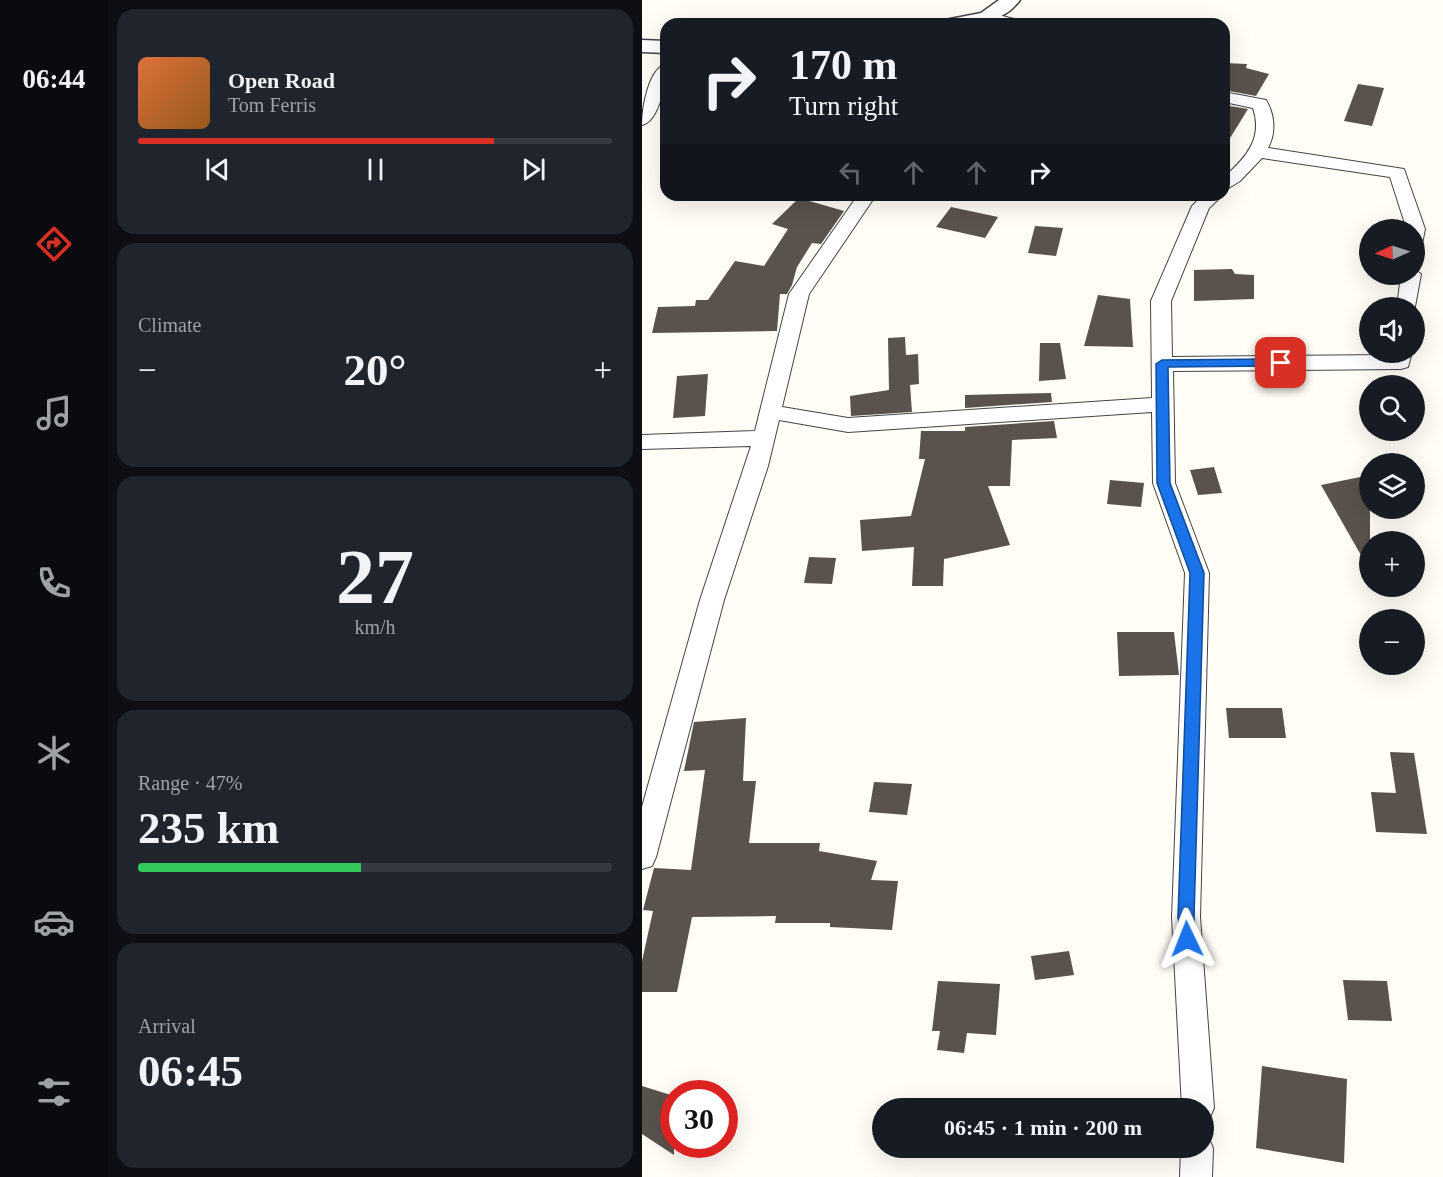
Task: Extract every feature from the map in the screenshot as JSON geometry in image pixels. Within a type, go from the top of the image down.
[{"type":"street","points":[[982,18],[1011,0]]},
{"type":"street","points":[[987,17],[991,18]]},
{"type":"street","points":[[642,46],[660,47]]},
{"type":"street","points":[[642,120],[660,82]]},
{"type":"street","points":[[1230,98],[1260,104],[1265,115],[1267,133],[1252,162],[1230,181]]},
{"type":"street","points":[[1258,152],[1398,173],[1413,219]]},
{"type":"street","points":[[642,852],[712,600],[757,466],[799,294],[863,201]]},
{"type":"street","points":[[1197,1098],[1186,917],[1197,573],[1164,483],[1161,301],[1201,206],[1207,201]]},
{"type":"street","points":[[1162,364],[1359,362]]},
{"type":"street","points":[[771,412],[848,425],[1163,405]]},
{"type":"street","points":[[642,442],[764,438]]},
{"type":"street","points":[[1196,1177],[1197,1158]]},
{"type":"building","points":[[1230,63],[1247,64],[1246,68],[1269,74],[1256,96],[1230,91]]},
{"type":"building","points":[[1358,84],[1384,88],[1372,126],[1344,121]]},
{"type":"building","points":[[1230,106],[1248,109],[1230,138]]},
{"type":"building","points":[[796,201],[809,201],[844,211],[821,244],[812,243],[797,267],[787,294],[780,294],[777,331],[652,333],[658,307],[695,306],[696,300],[708,300],[735,261],[764,266],[788,229],[772,224]]},
{"type":"building","points":[[951,207],[998,217],[985,238],[936,227]]},
{"type":"building","points":[[1035,226],[1063,228],[1056,256],[1028,253]]},
{"type":"building","points":[[1232,269],[1235,274],[1254,275],[1254,299],[1194,301],[1194,270]]},
{"type":"building","points":[[1098,295],[1130,299],[1133,347],[1084,346]]},
{"type":"building","points":[[905,337],[906,355],[918,354],[919,384],[910,385],[912,412],[851,416],[850,396],[889,390],[888,338]]},
{"type":"building","points":[[1040,343],[1060,343],[1066,379],[1039,381]]},
{"type":"building","points":[[708,374],[705,416],[673,418],[677,376]]},
{"type":"building","points":[[1051,393],[1052,402],[965,408],[965,395]]},
{"type":"building","points":[[1054,421],[1057,438],[1012,440],[1010,486],[988,486],[1010,545],[944,559],[943,586],[912,586],[914,547],[862,551],[860,520],[911,516],[925,459],[919,459],[921,431],[965,431],[965,427]]},
{"type":"building","points":[[1214,467],[1222,493],[1198,495],[1190,470]]},
{"type":"building","points":[[1359,477],[1359,519],[1370,519],[1370,531],[1359,531],[1359,552],[1321,485]]},
{"type":"building","points":[[1110,480],[1144,483],[1141,507],[1107,504]]},
{"type":"building","points":[[809,557],[836,558],[832,584],[804,583]]},
{"type":"building","points":[[1117,632],[1174,632],[1179,675],[1119,676]]},
{"type":"building","points":[[1226,708],[1282,708],[1286,738],[1229,738]]},
{"type":"building","points":[[746,718],[743,781],[756,781],[749,843],[820,843],[819,851],[877,861],[871,880],[898,881],[892,930],[830,927],[830,923],[775,923],[776,916],[692,917],[677,992],[642,992],[642,961],[653,911],[643,910],[654,868],[691,870],[705,770],[684,771],[694,722]]},
{"type":"building","points":[[1390,752],[1414,753],[1427,834],[1376,832],[1371,792],[1396,793]]},
{"type":"building","points":[[874,782],[912,784],[907,815],[869,812]]},
{"type":"building","points":[[1069,951],[1074,975],[1035,980],[1031,956]]},
{"type":"building","points":[[1343,980],[1387,981],[1392,1021],[1348,1020]]},
{"type":"building","points":[[938,981],[1000,984],[996,1035],[967,1033],[964,1053],[937,1050],[940,1031],[932,1031]]},
{"type":"building","points":[[1262,1066],[1347,1079],[1344,1163],[1256,1148]]},
{"type":"building","points":[[642,1086],[660,1092],[660,1146],[642,1134]]},
{"type":"route","points":[[1187,939],[1197,573],[1164,483],[1162,364],[1281,363]]}]
